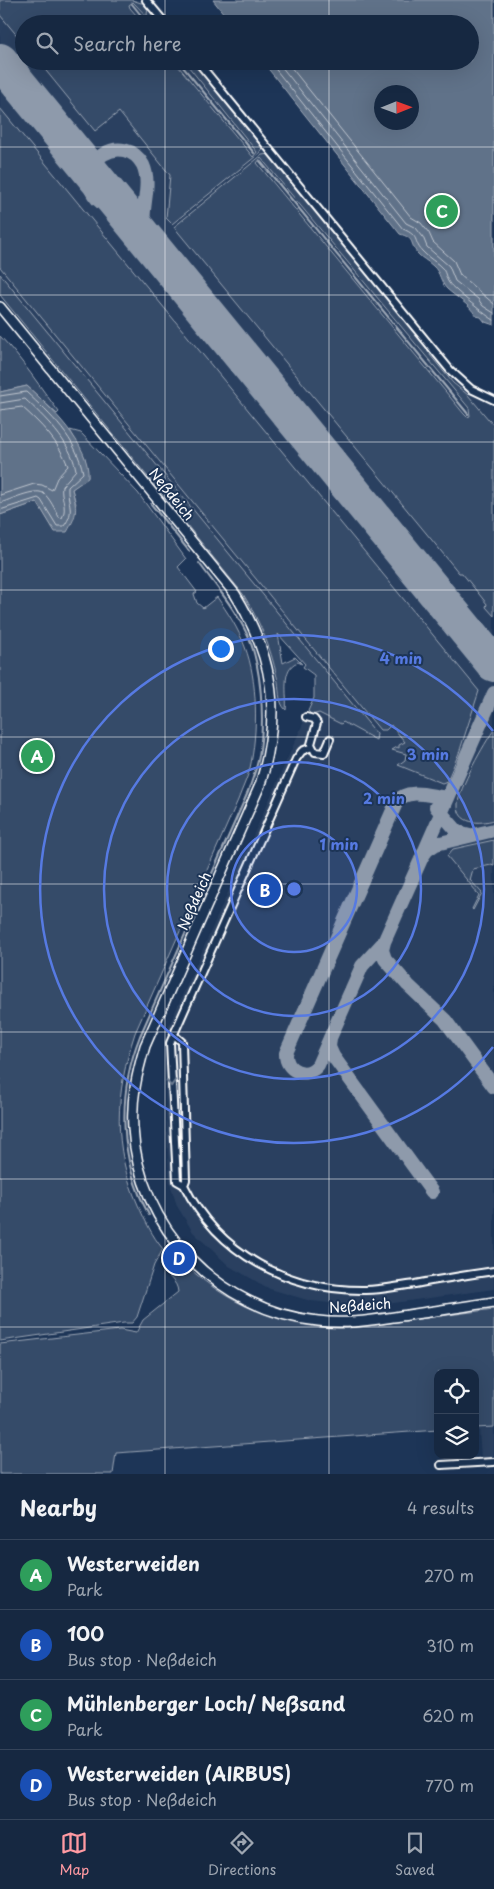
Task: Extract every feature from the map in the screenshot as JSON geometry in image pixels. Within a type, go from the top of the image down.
[{"type":"street","points":[[146,0],[158,15]]},
{"type":"street","points":[[204,70],[450,370],[471,389],[494,400]]},
{"type":"street","name":"Neßdeich","points":[[0,307],[235,594],[257,634],[268,672],[272,697],[271,732],[269,750],[260,785],[144,1046],[137,1076],[133,1107],[135,1150],[143,1180],[155,1209],[175,1243],[195,1264],[211,1278],[241,1298],[271,1311],[318,1322],[354,1322],[494,1302]]},
{"type":"street","points":[[306,717],[314,718],[317,723],[311,741],[312,748],[318,754],[324,753],[330,739]]},
{"type":"street","points":[[312,748],[302,751],[296,758],[170,1043],[177,1181],[184,1185],[199,1212],[215,1230],[251,1260],[284,1277],[325,1287],[367,1290],[494,1271]]},
{"type":"street","points":[[174,1035],[182,1042],[186,1180],[184,1185]]},
{"type":"street","points":[[441,1465],[494,1462]]},
{"type":"shaded area","points":[[0,0],[154,0],[166,15],[15,15],[15,70],[211,70],[458,371],[479,389],[494,395],[494,1289],[365,1307],[311,1301],[270,1289],[229,1266],[193,1232],[177,1206],[170,1183],[167,1138],[164,1057],[168,1028],[325,674],[0,278]]},
{"type":"shaded area","points":[[0,0],[132,0],[144,2],[148,7],[147,15],[133,2],[129,5],[136,15],[15,15],[15,33],[0,15]]},
{"type":"shaded area","points":[[45,70],[181,70],[253,157],[257,152],[191,70],[200,70],[263,147],[261,152],[172,224],[166,218],[170,175],[119,112],[95,131]]},
{"type":"shaded area","points":[[0,108],[479,691],[459,753],[447,781],[442,783],[398,765],[405,760],[406,754],[392,750],[397,747],[399,748],[399,745],[405,742],[391,725],[386,730],[380,730],[0,267]]},
{"type":"shaded area","points":[[269,154],[431,352],[430,355],[453,383],[468,395],[494,426],[494,616],[486,607],[487,604],[462,573],[459,573],[174,227],[262,155]],"holes":[[[261,158],[469,408],[470,416],[467,417],[257,163]]]},
{"type":"shaded area","points":[[0,274],[377,734],[376,740],[343,722],[341,724],[319,713],[312,715],[308,711],[314,698],[314,675],[303,667],[305,664],[278,634],[283,663],[295,657],[302,664],[298,662],[292,665],[289,670],[286,683],[286,710],[283,707],[268,644],[255,614],[243,594],[0,295]]},
{"type":"shaded area","points":[[0,336],[59,412],[57,414],[27,386],[0,392]]},
{"type":"shaded area","points":[[70,430],[81,433],[138,493],[186,559],[178,567],[197,592],[194,594],[197,603],[203,608],[217,597],[239,633],[249,660],[254,691],[255,723],[253,754],[238,800],[135,1033],[123,1077],[119,1120],[124,1162],[138,1205],[152,1233],[163,1249],[154,1265],[137,1317],[132,1323],[0,1341],[0,515],[37,502],[55,531],[76,504],[72,489],[88,477],[85,458]]},
{"type":"shaded area","points":[[494,730],[494,820],[470,821],[461,816],[458,804],[459,797],[473,766]]},
{"type":"shaded area","points":[[494,840],[494,866],[473,869],[470,880],[482,893],[473,910],[479,895],[447,856],[453,849]]},
{"type":"shaded area","points":[[171,1249],[205,1282],[246,1306],[269,1316],[315,1327],[371,1326],[494,1309],[494,1427],[479,1428],[479,1369],[434,1369],[434,1430],[116,1453],[113,1474],[0,1474],[0,1344],[120,1330],[136,1333],[143,1320],[178,1292],[176,1285],[165,1269],[167,1252]]},
{"type":"shaded area","points":[[494,1427],[494,1458],[481,1459],[479,1428]]},
{"type":"water","points":[[213,0],[494,0],[494,325],[476,316],[466,304],[447,289],[436,269],[417,253],[410,239],[400,234],[269,70],[479,70],[479,15],[225,15]]},
{"type":"water","points":[[27,386],[67,427],[83,453],[87,465],[88,478],[72,489],[76,511],[67,532],[55,532],[37,502],[0,515],[0,392]]},
{"type":"waterway","points":[[132,4],[141,15]]},
{"type":"waterway","points":[[185,70],[254,153]]},
{"type":"waterway","points":[[260,161],[468,414]]},
{"type":"waterway","points":[[151,504],[189,551]]},
{"type":"waterway","points":[[149,1215],[139,1194],[127,1149],[125,1127],[127,1081],[140,1036],[248,792],[257,765],[261,742],[261,693],[256,660],[251,645],[236,614],[199,563]]},
{"type":"taxiway","points":[[133,224],[121,212],[99,201],[89,183],[90,171],[95,161],[104,154],[114,150],[124,150],[135,155],[143,165],[147,180],[143,218],[144,229],[150,244]]},
{"type":"taxiway","points":[[479,645],[494,653]]},
{"type":"taxiway","points":[[491,660],[494,669]]},
{"type":"taxiway","points":[[494,693],[422,857],[427,850],[436,844],[494,830]]},
{"type":"taxiway","points":[[422,857],[384,942],[362,966],[318,1065],[313,1070],[302,1073],[293,1069],[289,1065],[286,1053],[397,801],[408,794],[448,798]]},
{"type":"taxiway","points":[[436,807],[458,832],[470,835]]},
{"type":"taxiway","points":[[384,942],[382,950],[385,959],[408,985],[445,1020],[494,1087]]},
{"type":"taxiway","points":[[330,1038],[329,1047],[333,1056],[432,1192]]},
{"type":"runway","points":[[0,61],[494,664]]},
{"type":"place","name":"Mühlenberger Loch/ Neßsand","points":[[442,211]]},
{"type":"place","name":"Westerweiden","points":[[37,756]]},
{"type":"place","name":"100","points":[[265,890]]},
{"type":"place","name":"Westerweiden (AIRBUS)","points":[[179,1258]]}]
